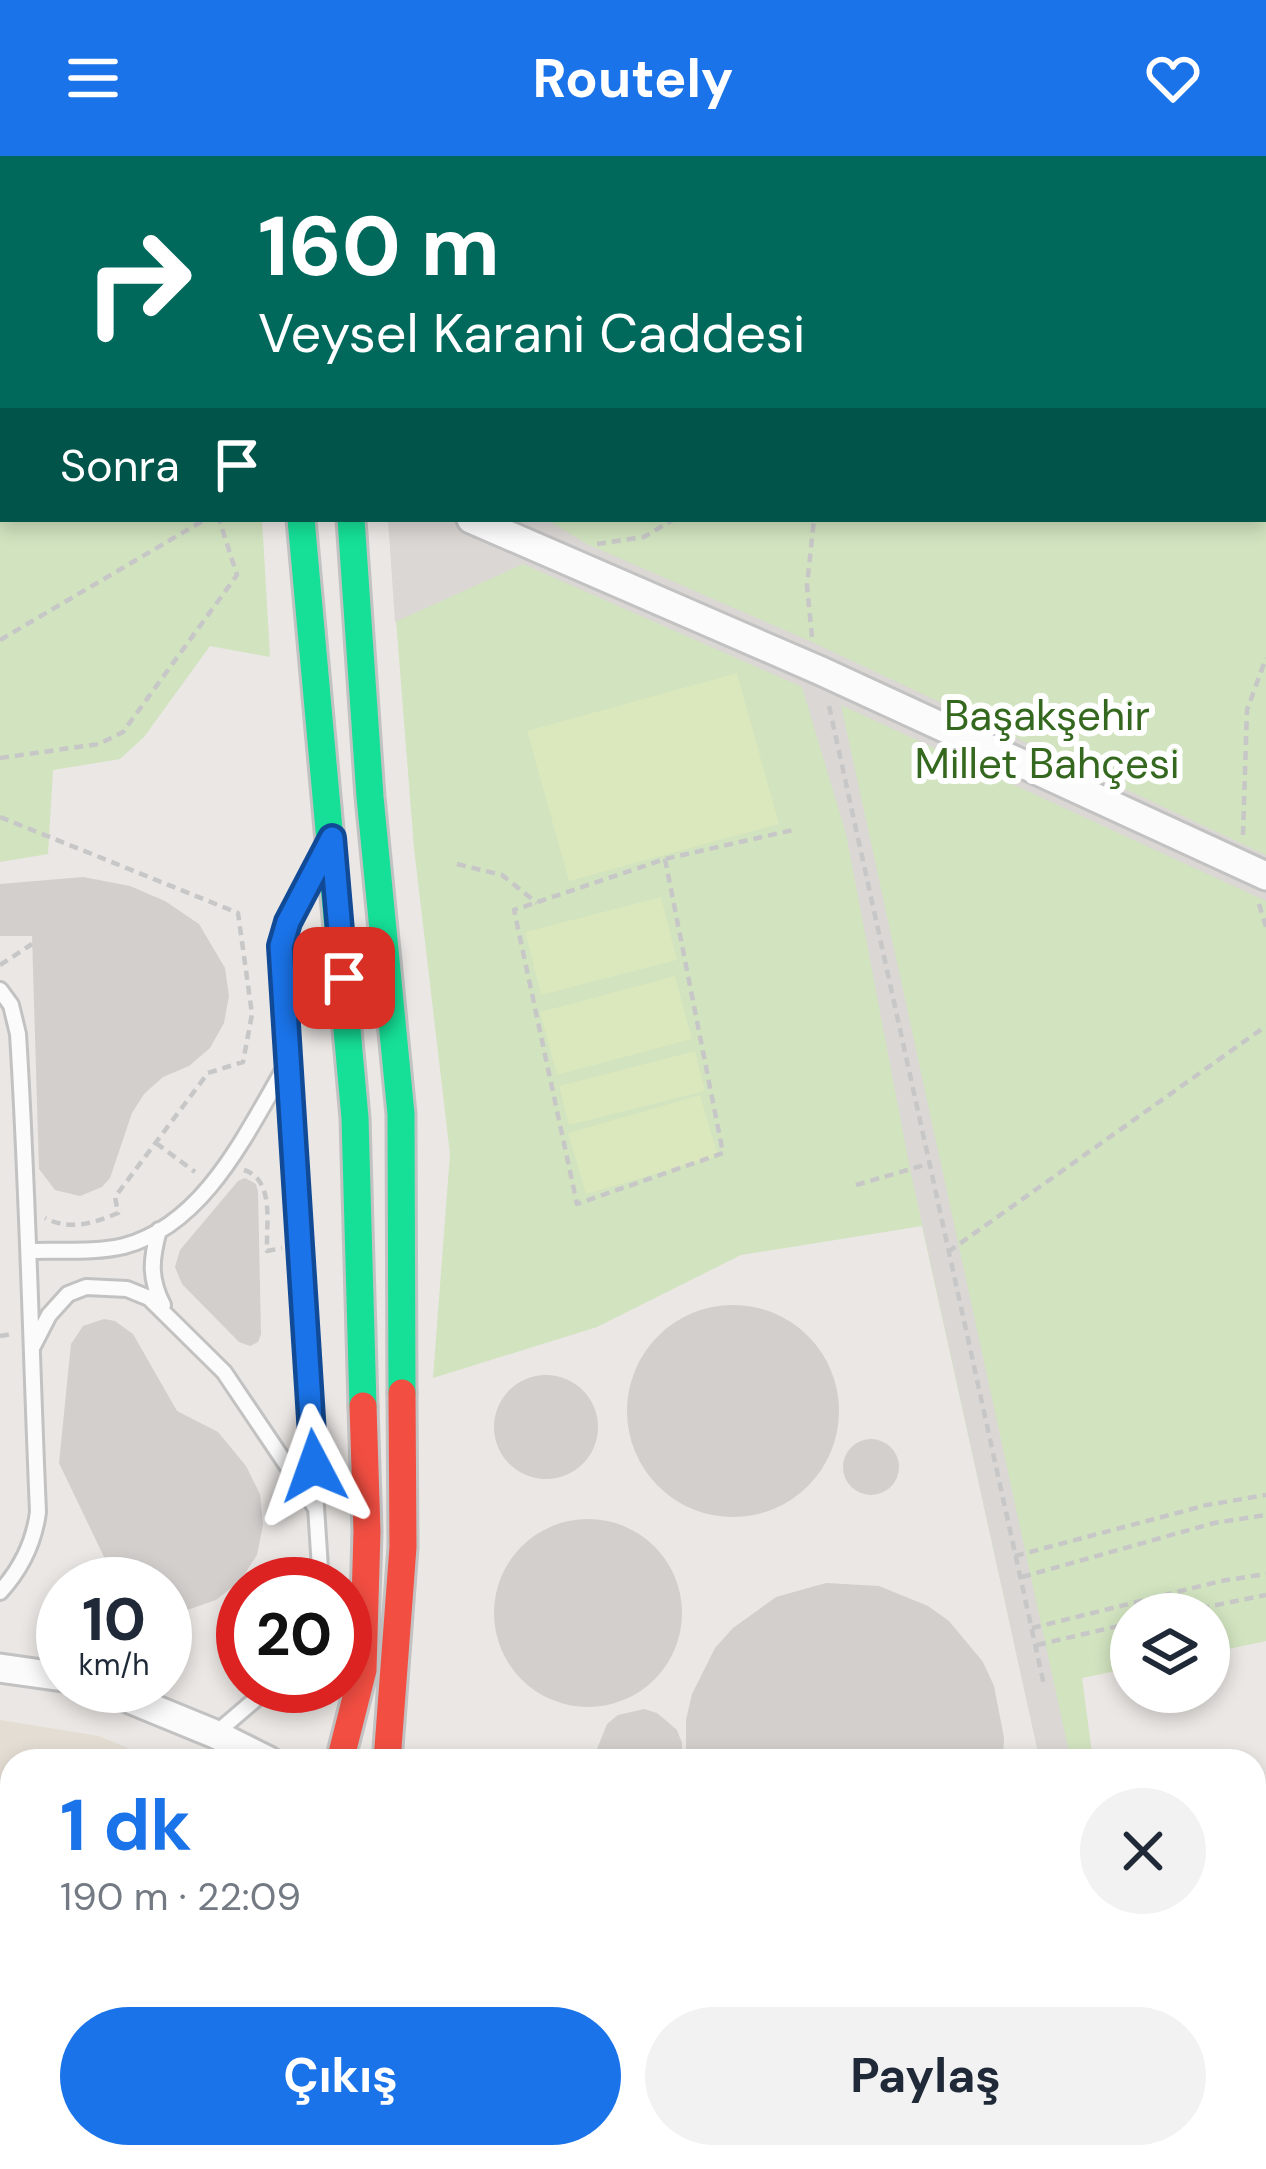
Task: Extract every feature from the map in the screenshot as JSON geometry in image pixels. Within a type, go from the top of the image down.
[{"type":"street","points":[[301,522],[356,1118],[364,1557]]},
{"type":"street","points":[[351,522],[370,797],[401,1114],[403,1547],[388,1749]]},
{"type":"street","points":[[478,522],[821,671],[1258,873]]},
{"type":"street","points":[[0,1668],[36,1673]]},
{"type":"street","points":[[165,1713],[246,1749]]},
{"type":"street","points":[[342,1749],[347,1713]]},
{"type":"lane","points":[[319,1557],[281,946],[288,922],[332,838]]},
{"type":"lane","points":[[0,990],[18,1034],[31,1251],[35,1535],[0,1592]]},
{"type":"lane","points":[[31,1251],[120,1247],[173,1222],[212,1184],[287,1064]]},
{"type":"lane","points":[[159,1230],[152,1254],[152,1283],[168,1315]]},
{"type":"lane","points":[[31,1351],[49,1315],[68,1294],[86,1287],[127,1289],[149,1298],[224,1372],[316,1510]]},
{"type":"lane","points":[[215,1733],[239,1713]]},
{"type":"path","points":[[0,640],[201,522]]},
{"type":"path","points":[[0,758],[99,744],[124,732],[237,575],[220,522]]},
{"type":"path","points":[[587,544],[617,544],[644,537],[669,522]]},
{"type":"path","points":[[814,522],[807,586],[812,642],[1044,1685]]},
{"type":"path","points":[[1266,658],[1247,710],[1243,844],[1258,873],[1266,928]]},
{"type":"path","points":[[0,818],[238,913],[252,1014],[243,1062],[208,1073],[116,1197],[118,1213],[90,1224],[56,1224],[29,1210]]},
{"type":"path","points":[[664,859],[723,1154],[577,1204],[514,910],[664,859],[794,830]]},
{"type":"path","points":[[458,864],[502,875],[537,903]]},
{"type":"path","points":[[0,964],[32,944]]},
{"type":"path","points":[[947,1252],[1266,1026]]},
{"type":"path","points":[[156,1143],[223,1192],[239,1172],[258,1175],[264,1185],[267,1251],[299,1245]]},
{"type":"path","points":[[856,1185],[928,1164]]},
{"type":"path","points":[[1015,1556],[1207,1505],[1266,1495]]},
{"type":"path","points":[[1020,1578],[1214,1523],[1266,1515]]},
{"type":"path","points":[[1031,1628],[1266,1574]]},
{"type":"path","points":[[1230,1602],[1266,1595]]},
{"type":"path","points":[[1035,1646],[1110,1628]]},
{"type":"shaded area","points":[[388,522],[551,522],[587,544],[812,642],[1266,855],[1266,901],[841,705],[1068,1749],[1037,1749],[910,1169],[846,834],[802,687],[523,564],[395,622]]},
{"type":"shaded area","points":[[0,1720],[99,1736],[130,1749],[0,1749]]},
{"type":"green space","points":[[0,522],[262,522],[270,657],[210,646],[144,737],[120,759],[53,770],[48,854],[0,862]]},
{"type":"green space","name":"Başakşehir Millet Bahçesi","points":[[388,522],[1266,522],[1266,1641],[1230,1649],[1230,1593],[1110,1593],[1110,1672],[1082,1678],[1091,1749],[1037,1749],[922,1226],[741,1255],[597,1327],[433,1378],[450,1154],[414,848]]},
{"type":"green space","points":[[737,673],[779,824],[569,881],[527,731]]},
{"type":"green space","points":[[661,897],[677,960],[541,995],[525,932]]},
{"type":"green space","points":[[675,976],[692,1039],[557,1075],[540,1012]]},
{"type":"green space","points":[[695,1051],[705,1091],[569,1125],[559,1086]]},
{"type":"green space","points":[[700,1095],[718,1156],[586,1194],[568,1133]]},
{"type":"building","points":[[83,877],[130,886],[165,901],[199,924],[225,968],[229,996],[224,1023],[210,1048],[144,1094],[132,1113],[110,1178],[102,1187],[80,1196],[55,1190],[39,1169],[32,936],[0,936],[0,884]]},
{"type":"building","points":[[245,1178],[256,1184],[258,1192],[261,1334],[250,1346],[239,1342],[182,1284],[175,1267],[180,1250]]},
{"type":"building","points":[[733,1305],[773,1313],[808,1336],[831,1371],[839,1411],[831,1451],[808,1486],[773,1509],[733,1517],[693,1509],[658,1486],[635,1451],[627,1411],[635,1371],[658,1336],[693,1313]]},
{"type":"building","points":[[104,1319],[133,1334],[177,1411],[218,1432],[246,1466],[260,1494],[263,1525],[257,1555],[216,1557],[216,1600],[192,1608],[192,1557],[104,1557],[59,1463],[71,1344],[83,1326]]},
{"type":"building","points":[[546,1375],[566,1379],[583,1390],[594,1407],[598,1427],[594,1447],[583,1464],[566,1475],[546,1479],[526,1475],[509,1464],[498,1447],[494,1427],[498,1407],[509,1390],[526,1379]]},
{"type":"building","points":[[871,1439],[891,1447],[899,1467],[891,1487],[871,1495],[851,1487],[843,1467],[851,1447]]},
{"type":"building","points":[[588,1519],[624,1526],[654,1547],[675,1577],[682,1613],[675,1649],[654,1679],[624,1700],[588,1707],[552,1700],[522,1679],[501,1649],[494,1613],[501,1577],[522,1547],[552,1526]]},
{"type":"building","points":[[826,1583],[879,1586],[928,1606],[949,1621],[983,1662],[994,1686],[1004,1749],[686,1749],[692,1694],[715,1648],[733,1628],[776,1597]]},
{"type":"building","points":[[644,1709],[657,1713],[677,1730],[682,1749],[597,1749],[607,1724],[618,1715]]},
{"type":"traffic: fast","points":[[301,522],[355,1118],[363,1406]]},
{"type":"traffic: fast","points":[[351,522],[370,797],[401,1114],[402,1393]]},
{"type":"traffic: jam","points":[[388,1749],[403,1547],[402,1393]]},
{"type":"traffic: jam","points":[[343,1749],[363,1670],[367,1532],[363,1406]]},
{"type":"route","points":[[314,1466],[280,964],[288,922],[332,838],[344,978]]}]
